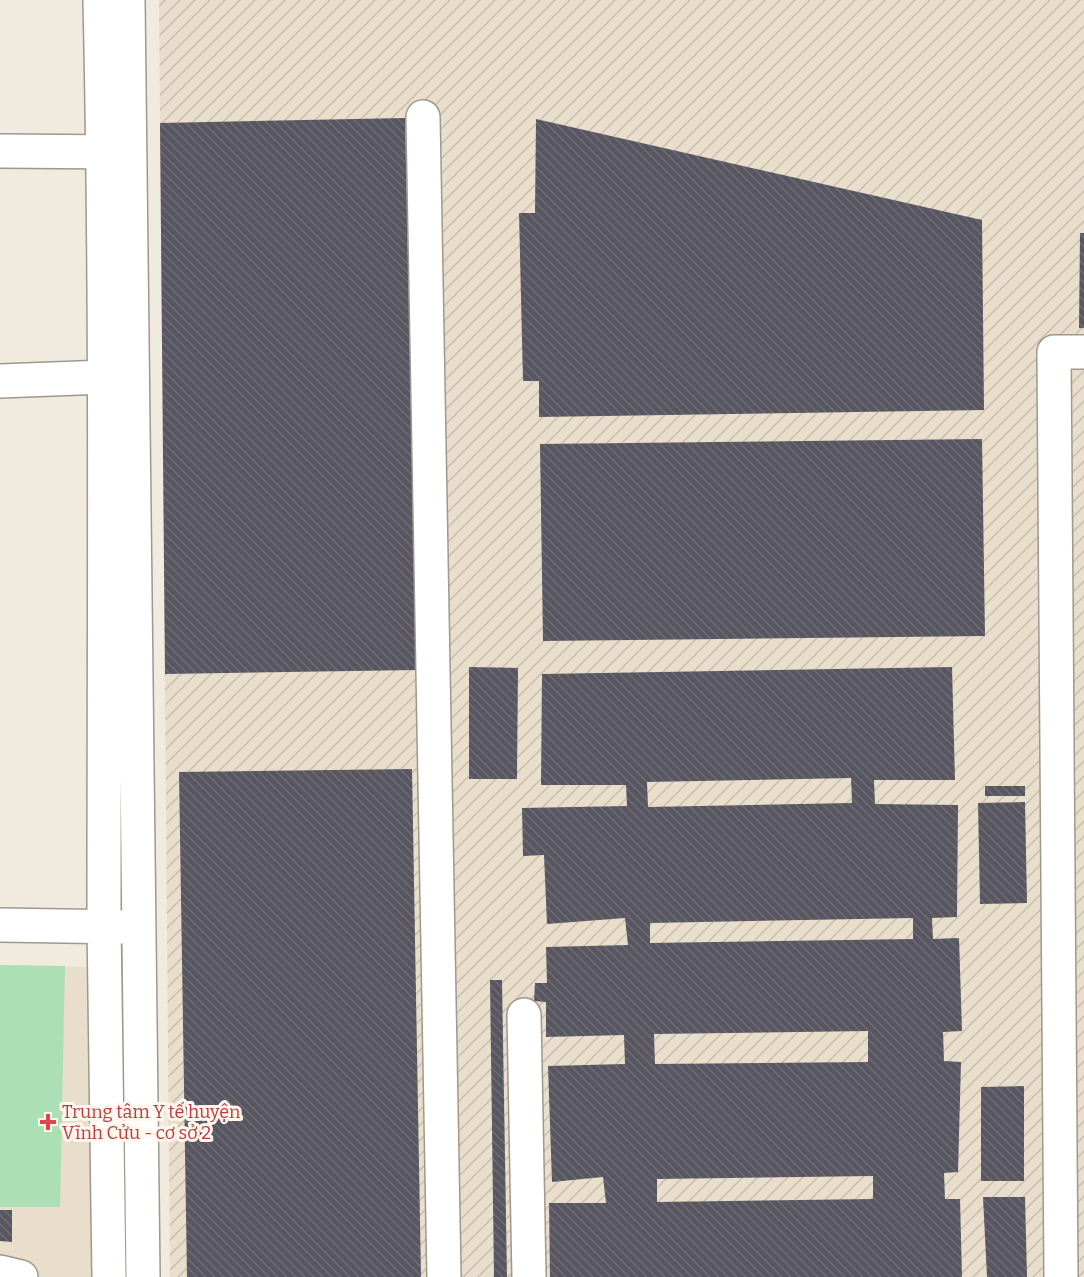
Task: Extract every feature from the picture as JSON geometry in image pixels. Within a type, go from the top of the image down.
[{"type":"street","points":[[100,0],[116,152],[140,927],[143,1277]]},
{"type":"street","points":[[109,1277],[104,927],[105,377],[116,152],[128,0]]},
{"type":"street","points":[[423,117],[444,1277]]},
{"type":"street","points":[[0,151],[116,152]]},
{"type":"street","points":[[1061,1277],[1054,352],[1084,352]]},
{"type":"street","points":[[0,381],[105,377]]},
{"type":"street","points":[[0,925],[140,927]]},
{"type":"street","points":[[524,1015],[529,1277]]},
{"type":"street","points":[[0,1272],[21,1277]]},
{"type":"shaded area","points":[[159,0],[1084,0],[1084,1277],[170,1277]]},
{"type":"shaded area","name":"Trung tâm Y tế huyện Vĩnh Cửu - cơ sở 2","points":[[0,965],[95,967],[98,1277],[0,1277]]},
{"type":"green space","points":[[0,965],[65,966],[60,1207],[0,1207]]},
{"type":"building","points":[[405,118],[417,670],[165,674],[160,123]]},
{"type":"building","points":[[536,119],[982,220],[984,410],[539,417],[539,381],[523,381],[519,213],[535,213]]},
{"type":"building","points":[[1080,233],[1084,233],[1084,328],[1079,328]]},
{"type":"building","points":[[982,439],[985,636],[543,641],[540,444]]},
{"type":"building","points":[[469,667],[518,668],[517,779],[469,779]]},
{"type":"building","points":[[952,667],[955,780],[874,780],[875,804],[958,805],[957,917],[932,918],[933,939],[959,938],[962,1031],[943,1032],[944,1061],[961,1062],[958,1172],[944,1173],[945,1199],[960,1199],[962,1277],[550,1277],[549,1203],[606,1203],[603,1177],[552,1182],[548,1066],[625,1064],[624,1035],[546,1037],[546,1002],[534,1001],[535,983],[547,983],[546,947],[628,945],[625,918],[547,924],[544,855],[523,856],[522,808],[627,806],[626,785],[541,785],[542,674]],"holes":[[[851,778],[852,803],[648,807],[647,782]],[[913,918],[913,939],[650,943],[650,923]],[[868,1031],[868,1062],[655,1064],[654,1034]],[[873,1176],[873,1199],[657,1202],[657,1179]]]},
{"type":"building","points":[[412,769],[421,1277],[187,1277],[179,772]]},
{"type":"building","points":[[985,786],[1025,786],[1025,796],[985,796]]},
{"type":"building","points":[[1025,802],[1027,903],[980,904],[978,803]]},
{"type":"building","points":[[490,980],[502,980],[507,1277],[494,1277]]},
{"type":"building","points":[[1024,1086],[1024,1181],[981,1181],[981,1087]]},
{"type":"building","points":[[983,1197],[1025,1197],[1027,1277],[987,1277]]},
{"type":"building","points":[[0,1210],[12,1210],[12,1242],[0,1241]]},
{"type":"place","name":"Trung tâm Y tế huyện Vĩnh Cửu - cơ sở 2","points":[[48,1122]]}]
